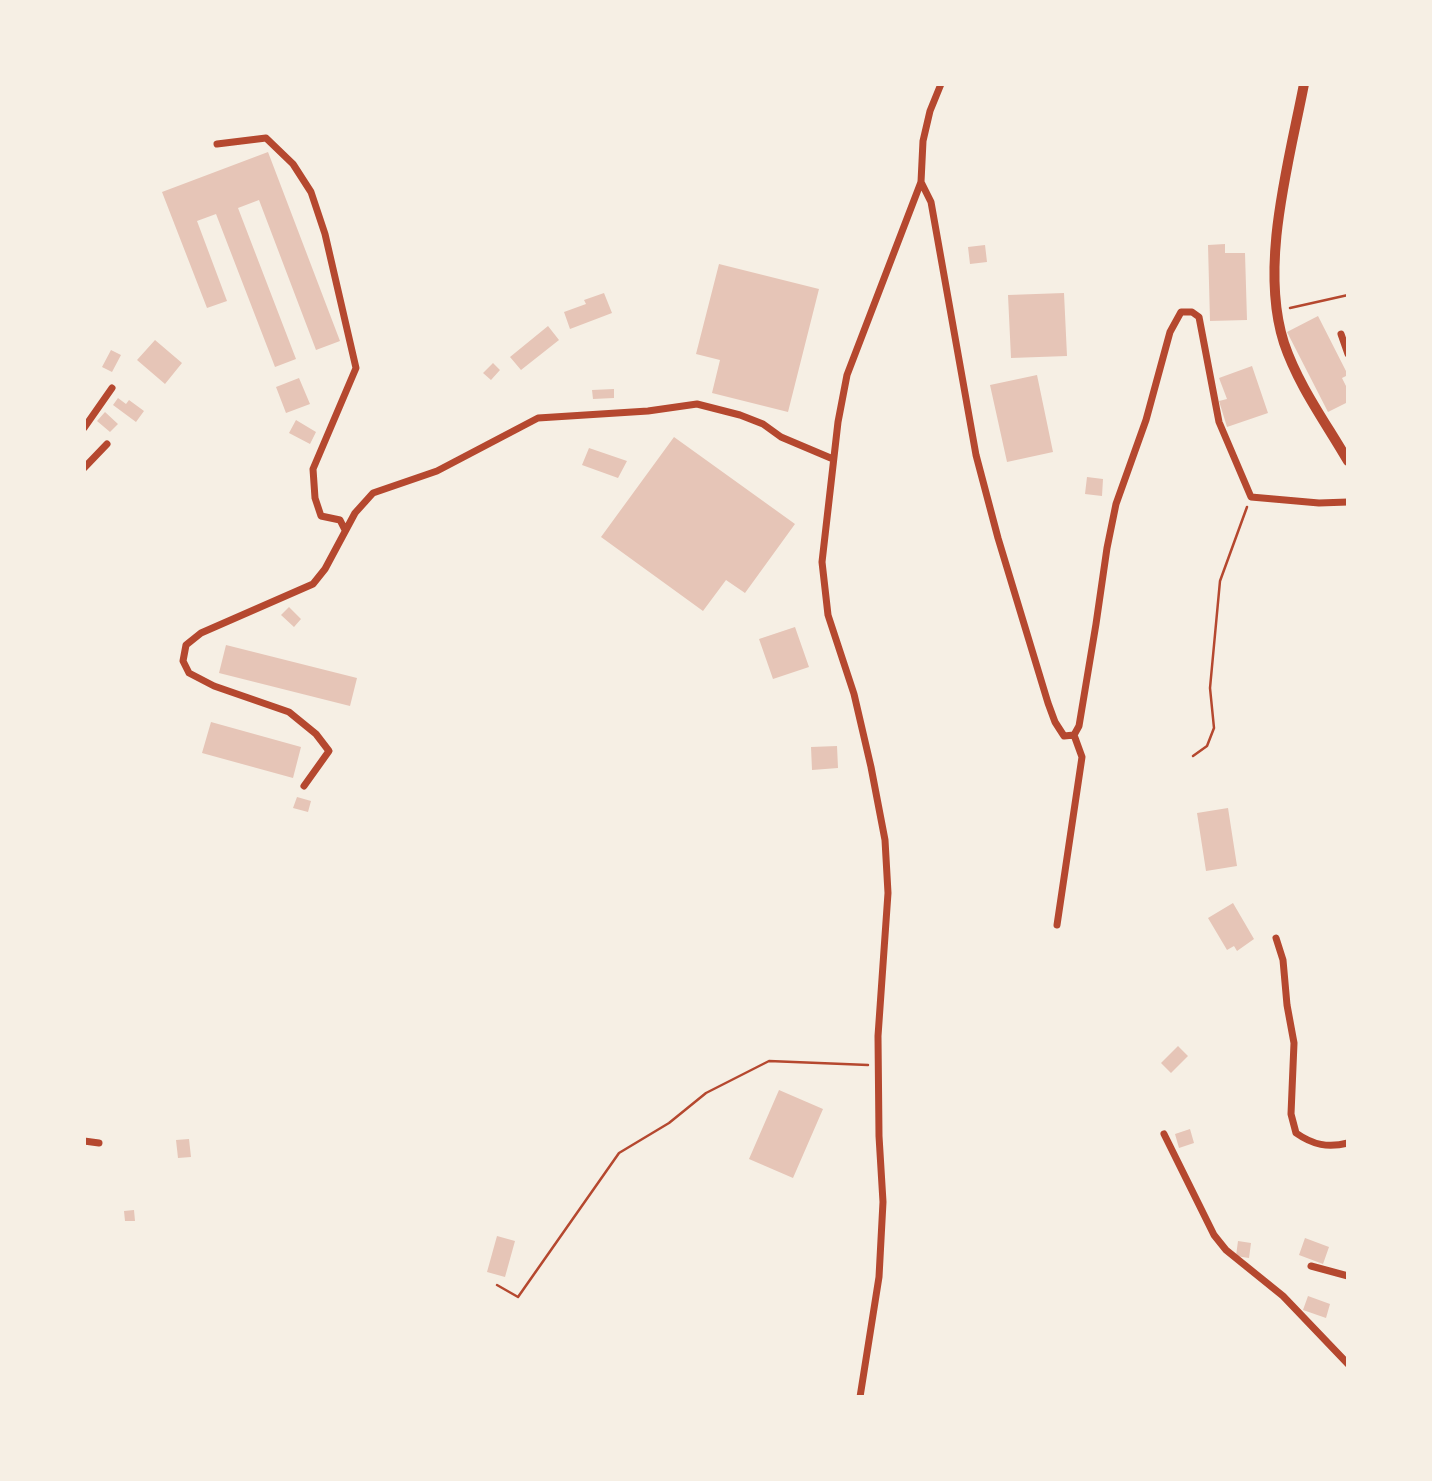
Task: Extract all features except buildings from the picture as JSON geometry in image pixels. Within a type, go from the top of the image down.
[{"type":"street","points":[[860,1397],[879,1277],[883,1202],[878,1066],[888,906],[885,840],[872,767],[854,694],[828,615],[822,562],[833,459],[848,375],[921,182],[923,141],[930,111],[941,84]]},
{"type":"street","points":[[1304,84],[1277,239],[1277,311],[1284,342],[1294,367],[1348,461]]},
{"type":"street","points":[[218,144],[266,138],[293,164],[311,192],[325,234],[356,368],[313,469],[321,516],[340,520],[345,530]]},
{"type":"street","points":[[921,182],[931,202],[976,455],[998,538],[1055,723],[1064,736],[1074,735]]},
{"type":"street","points":[[1056,925],[1082,757],[1074,735],[1079,726],[1107,548],[1116,503],[1146,420],[1170,332],[1178,315],[1184,311],[1196,314],[1200,320],[1219,422],[1251,497],[1319,503],[1348,502]]},
{"type":"street","points":[[1341,334],[1348,354]]},
{"type":"street","points":[[84,428],[112,388]]},
{"type":"street","points":[[304,786],[328,751],[316,734],[289,712],[214,686],[189,673],[183,661],[186,645],[201,633],[313,584],[326,569],[355,513],[373,493],[444,468],[538,418],[648,411],[697,404],[763,424],[781,437],[833,459]]},
{"type":"street","points":[[84,468],[107,444]]},
{"type":"street","points":[[1276,938],[1283,960],[1294,1044],[1291,1114],[1296,1133],[1309,1142],[1324,1146],[1348,1143]]},
{"type":"street","points":[[1164,1134],[1214,1235],[1226,1250],[1283,1296],[1348,1364]]},
{"type":"street","points":[[84,1141],[99,1143]]},
{"type":"street","points":[[1311,1266],[1348,1276]]},
{"type":"path","points":[[1277,311],[1348,295]]},
{"type":"path","points":[[1193,756],[1208,746],[1214,727],[1210,688],[1220,581],[1251,497]]},
{"type":"path","points":[[497,1285],[519,1297],[619,1153],[669,1123],[706,1093],[769,1061],[878,1066]]}]
